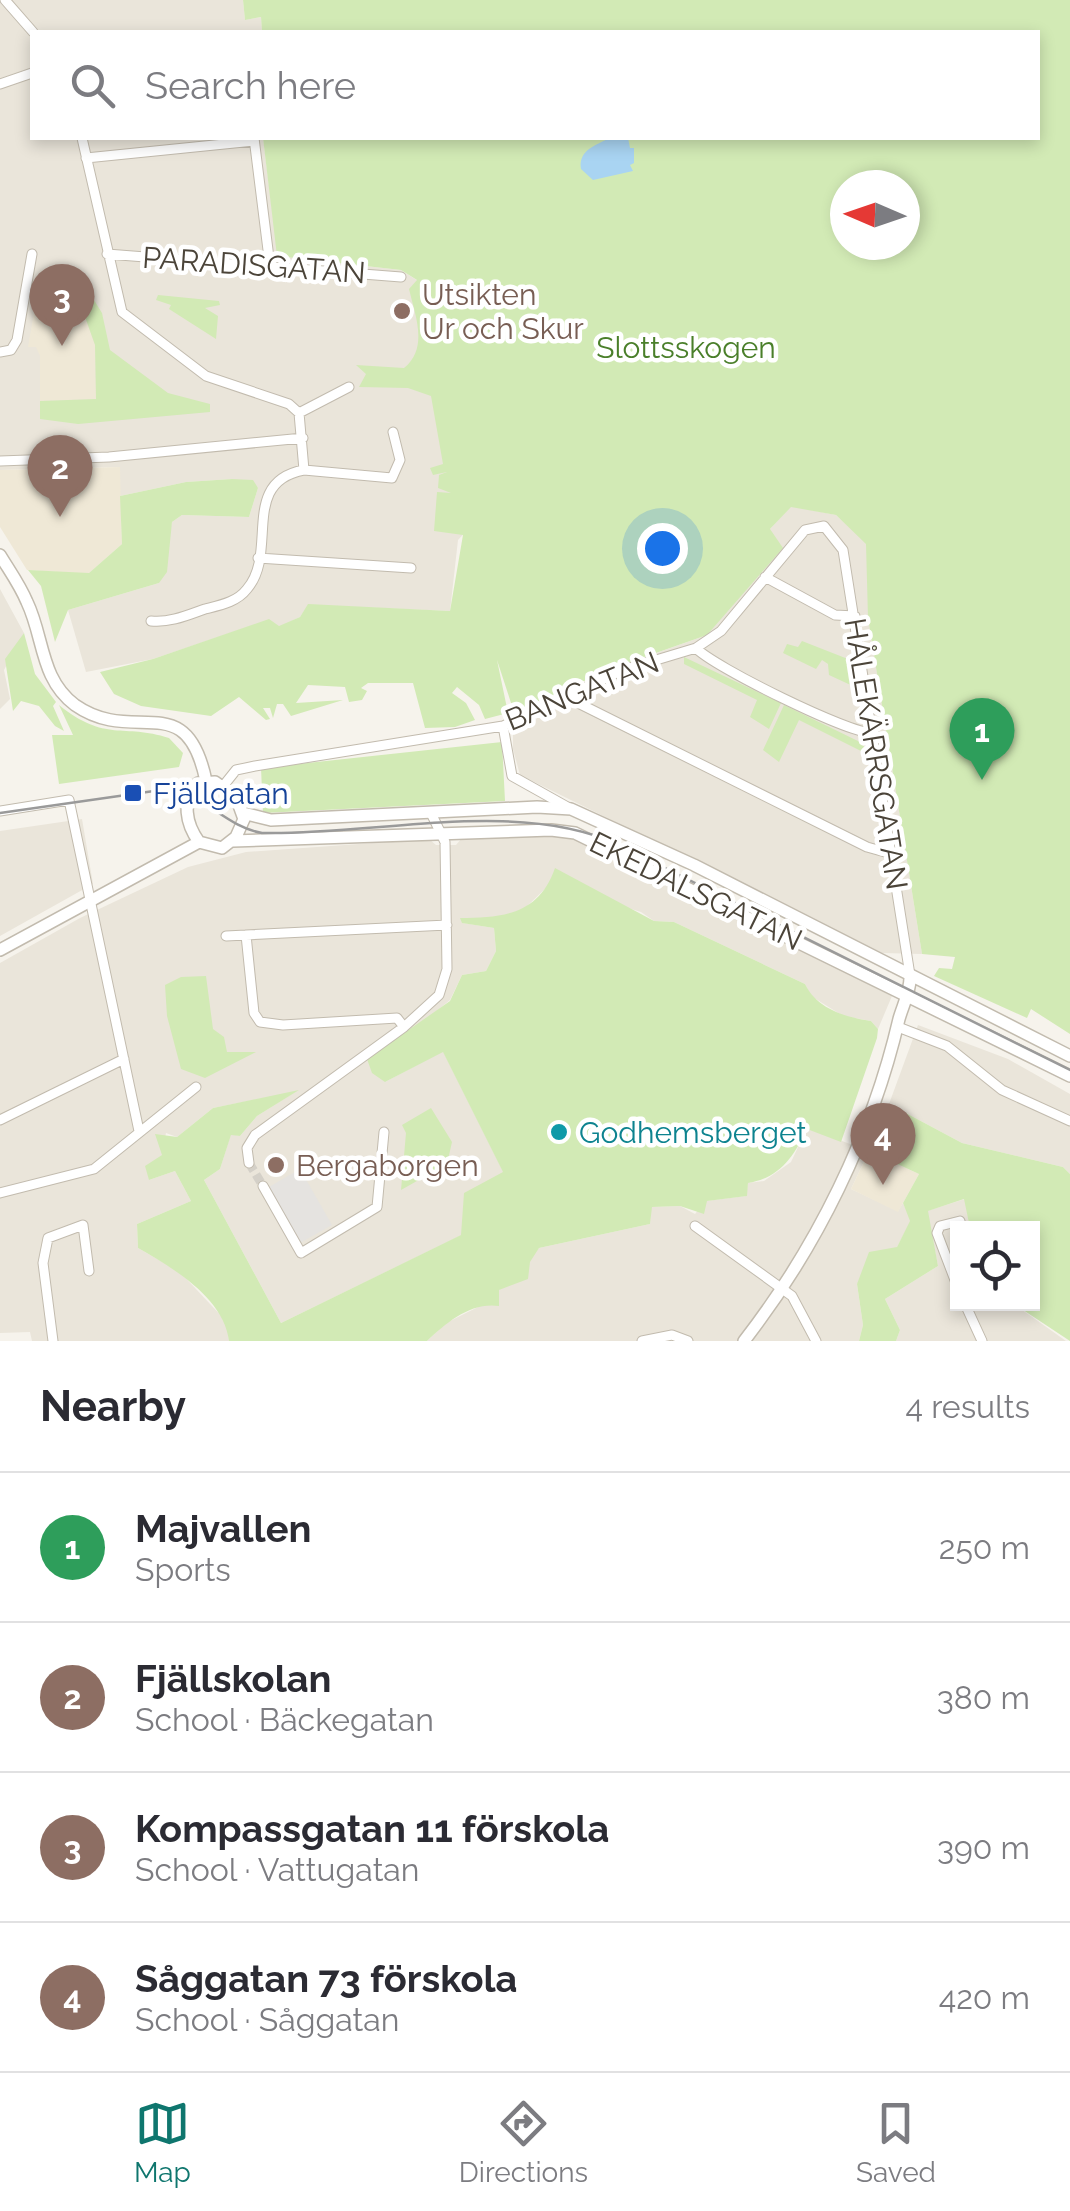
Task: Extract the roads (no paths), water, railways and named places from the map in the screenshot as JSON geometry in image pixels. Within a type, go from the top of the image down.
[{"type":"street","points":[[5,0],[31,30]]},
{"type":"street","points":[[0,84],[30,74]]},
{"type":"street","points":[[82,140],[118,303],[128,320],[206,376],[289,404],[299,413],[304,470]]},
{"type":"street","points":[[86,158],[245,140]]},
{"type":"street","points":[[254,140],[270,266]]},
{"type":"street","points":[[0,352],[12,350],[17,340],[32,254]]},
{"type":"street","name":"PARADISGATAN","points":[[107,254],[401,277]]},
{"type":"street","points":[[299,413],[349,387]]},
{"type":"street","points":[[151,620],[163,622],[238,598],[251,584],[265,500],[280,481],[304,470],[392,478],[400,460],[393,432]]},
{"type":"street","points":[[0,460],[110,456],[303,438]]},
{"type":"street","name":"BANGATAN","points":[[224,786],[236,770],[503,726],[622,670],[696,648],[717,635],[806,530],[824,526],[835,535]]},
{"type":"street","name":"HÅLEKÄRRSGATAN","points":[[835,535],[843,550],[855,616],[910,975]]},
{"type":"street","points":[[258,558],[411,568]]},
{"type":"street","points":[[1,559],[28,604],[47,668],[64,694],[100,717],[170,725],[186,732],[196,742],[206,781]]},
{"type":"street","points":[[765,577],[835,615],[855,616]]},
{"type":"street","points":[[696,648],[784,698],[856,732],[874,733]]},
{"type":"street","points":[[568,698],[867,847],[892,854]]},
{"type":"street","name":"EKEDALSGATAN","points":[[503,726],[512,776],[570,809],[755,894],[1070,1056]]},
{"type":"street","points":[[206,781],[224,786],[243,812],[242,828],[232,841],[218,848],[199,842],[190,828],[186,807],[192,790],[206,781]]},
{"type":"street","points":[[0,811],[68,800],[139,1132]]},
{"type":"street","name":"EKEDALSGATAN","points":[[243,812],[271,820],[537,806],[570,809]]},
{"type":"street","points":[[249,1163],[248,1148],[255,1135],[432,1005],[442,988],[447,969],[444,834],[431,813]]},
{"type":"street","name":"EKEDALSGATAN","points":[[232,841],[551,830],[587,836],[1070,1076]]},
{"type":"street","points":[[0,950],[199,842]]},
{"type":"street","points":[[226,936],[446,926]]},
{"type":"street","points":[[246,935],[254,1012],[260,1022],[283,1025],[397,1018],[404,1027]]},
{"type":"street","points":[[744,1341],[784,1288],[858,1145],[898,1027],[910,975]]},
{"type":"street","points":[[898,1027],[947,1046],[1002,1090],[1070,1121]]},
{"type":"street","points":[[0,1120],[124,1059]]},
{"type":"street","points":[[0,1193],[94,1169],[196,1087]]},
{"type":"street","points":[[263,1186],[301,1252],[377,1206],[384,1132]]},
{"type":"street","points":[[950,1223],[940,1226],[937,1233],[950,1267]]},
{"type":"street","points":[[53,1341],[43,1263],[48,1238],[82,1225],[89,1271]]},
{"type":"street","points":[[695,1226],[784,1288],[804,1311],[816,1341]]},
{"type":"street","points":[[968,1311],[982,1341]]},
{"type":"street","points":[[642,1341],[672,1335],[688,1341]]},
{"type":"water","points":[[606,140],[628,140],[630,148],[634,148],[634,163],[630,165],[633,171],[593,180],[581,169],[582,157]]},
{"type":"tunnel","points":[[249,1163],[263,1186]]},
{"type":"tram line","points":[[0,813],[168,789],[262,833],[489,821],[577,830],[617,844],[1070,1070]]},
{"type":"place","name":"Utsikten Ur och Skur","points":[[402,311]]},
{"type":"place","name":"Kompassgatan 11 förskola","points":[[62,346]]},
{"type":"place","name":"Fjällskolan","points":[[60,517]]},
{"type":"place","name":"Majvallen","points":[[982,780]]},
{"type":"place","name":"Fjällgatan","points":[[133,793]]},
{"type":"place","name":"Godhemsberget","points":[[559,1132]]},
{"type":"place","name":"Bergaborgen","points":[[276,1165]]},
{"type":"place","name":"Såggatan 73 förskola","points":[[883,1185]]},
{"type":"park label","name":"Slottsskogen","points":[[686,347]]}]
